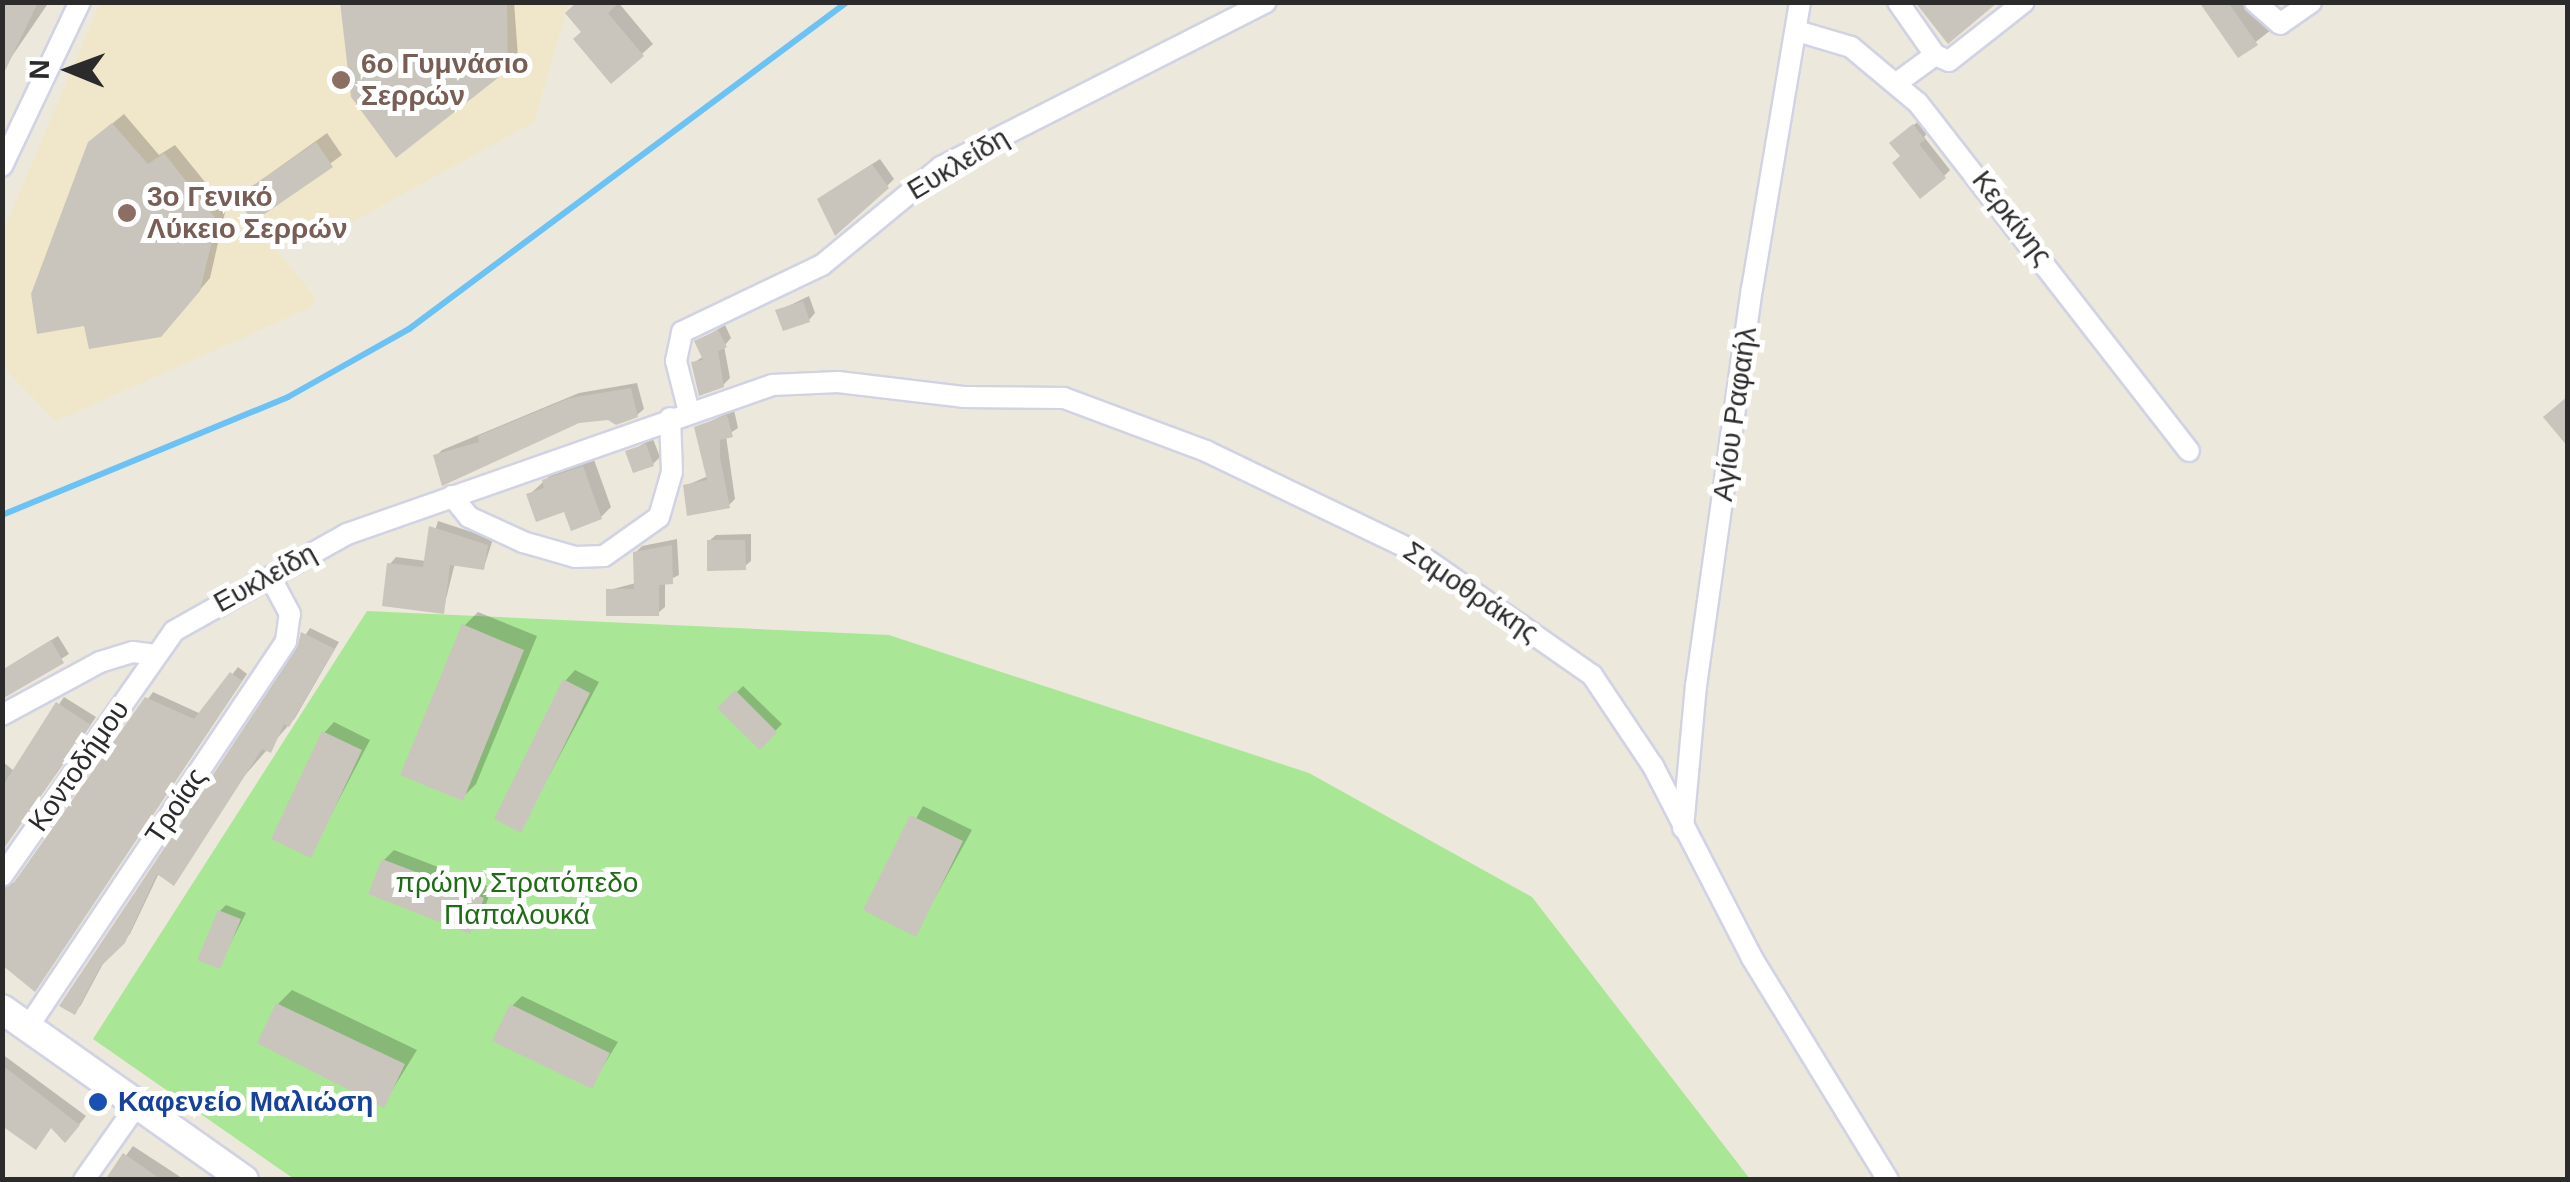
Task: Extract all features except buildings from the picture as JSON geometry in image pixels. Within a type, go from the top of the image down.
[{"type":"main road","points":[[2,1009],[244,1180]]},
{"type":"street","points":[[2,166],[80,2]]},
{"type":"street","name":"Ευκλείδη","points":[[156,655],[188,619],[271,579],[348,534],[680,415],[676,361],[682,332],[822,266],[942,167],[1266,2]]},
{"type":"street","name":"Αγίου Ραφαήλ","points":[[1683,828],[1752,289],[1800,2]]},
{"type":"street","points":[[1898,2],[1935,55],[1948,62],[2024,2]]},
{"type":"street","points":[[2255,2],[2280,24],[2311,2]]},
{"type":"street","name":"Κερκίνης","points":[[1796,31],[1851,47],[1898,82],[2004,207],[2190,452]]},
{"type":"street","points":[[1898,82],[1935,55]]},
{"type":"street","name":"Σαμοθράκης","points":[[680,415],[796,382],[1089,403],[1206,451],[1433,562],[1592,675],[1653,766],[1752,958],[1888,1180]]},
{"type":"street","points":[[452,496],[468,517],[523,542],[576,557],[604,556],[636,540],[659,517],[672,472],[680,415]]},
{"type":"street","name":"Τροίας","points":[[28,1027],[286,641],[290,614],[271,579]]},
{"type":"street","points":[[2,715],[100,662],[133,652],[156,655]]},
{"type":"street","name":"Κοντοδήμου","points":[[2,876],[156,655]]},
{"type":"street","points":[[1653,766],[1691,758]]},
{"type":"street","points":[[84,1180],[137,1105]]},
{"type":"shaded area","points":[[100,3],[569,3],[534,122],[345,226],[258,227],[316,298],[309,308],[56,421],[3,367],[3,231]]},
{"type":"green space","name":"πρώην Στρατόπεδο Παπαλουκά","points":[[367,611],[889,635],[1309,773],[1532,897],[1750,1179],[294,1179],[93,1039]]},
{"type":"waterway","points":[[2,515],[288,397],[409,329],[847,2]]},
{"type":"place","name":"6ο Γυμνάσιο Σερρών","points":[[341,80]]},
{"type":"place","name":"3ο Γενικό Λύκειο Σερρών","points":[[127,213]]},
{"type":"place","name":"Καφενείο Μαλιώση","points":[[98,1102]]}]
